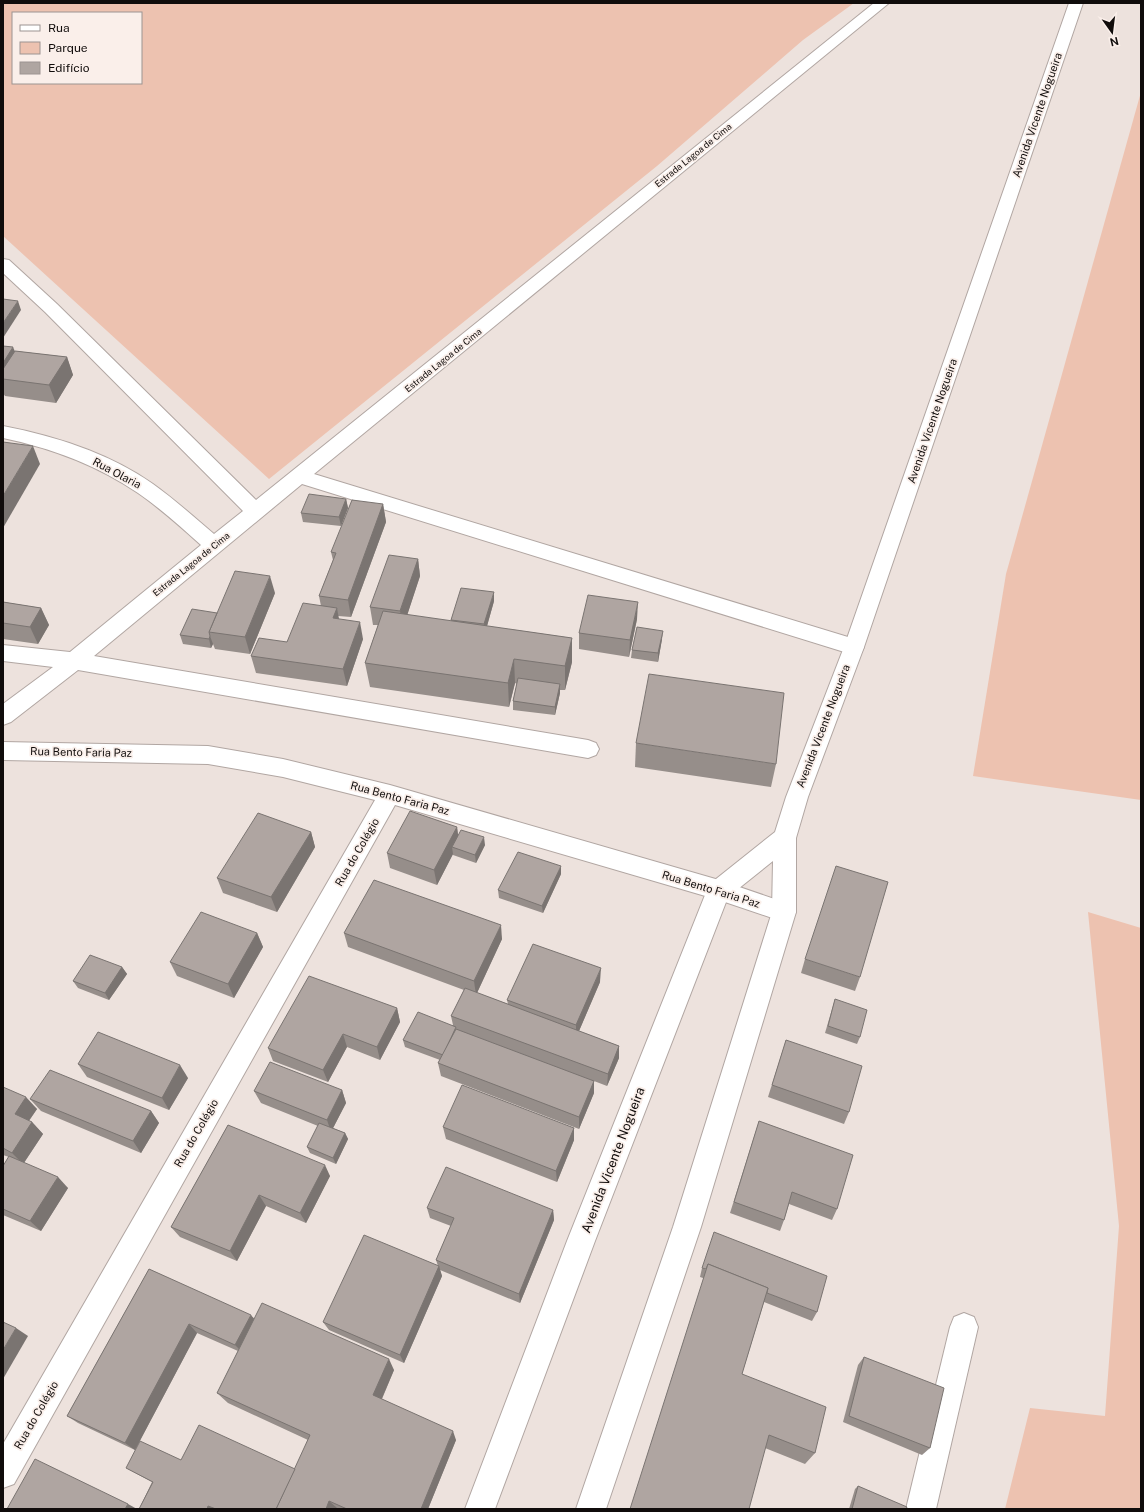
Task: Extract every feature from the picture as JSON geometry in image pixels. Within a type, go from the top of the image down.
[{"type":"street","name":"Estrada Lagoa de Cima","points":[[3,716],[43,687],[255,511],[300,477],[722,131],[882,3]]},
{"type":"street","name":"Avenida Vicente Nogueira","points":[[591,1509],[687,1227],[784,912],[785,838],[797,797],[854,647],[1076,3]]},
{"type":"street","points":[[3,264],[51,308],[255,511]]},
{"type":"street","name":"Rua Olaria","points":[[3,432],[25,436],[98,462],[145,489],[214,545]]},
{"type":"street","points":[[300,477],[854,647]]},
{"type":"street","points":[[3,653],[74,661],[588,749]]},
{"type":"street","name":"Rua Bento Faria Paz","points":[[3,751],[208,755],[282,768],[390,794],[719,890],[784,912]]},
{"type":"street","name":"Rua do Colégio","points":[[3,1473],[390,794]]},
{"type":"street","points":[[719,890],[785,838]]},
{"type":"street","name":"Avenida Vicente Nogueira","points":[[480,1509],[581,1241],[719,890]]},
{"type":"street","points":[[921,1509],[964,1327]]},
{"type":"green space","points":[[3,3],[854,3],[803,40],[657,166],[269,479],[3,236]]},
{"type":"green space","points":[[1141,92],[1141,800],[973,776],[1006,574]]},
{"type":"green space","points":[[1088,912],[1141,928],[1141,1509],[1005,1509],[1030,1408],[1105,1416],[1119,1226]]},
{"type":"building","points":[[3,299],[18,301],[3,323]]},
{"type":"building","points":[[3,346],[13,347],[3,363]]},
{"type":"building","points":[[15,351],[67,357],[49,385],[3,379],[3,369]]},
{"type":"building","points":[[3,442],[33,446],[3,496]]},
{"type":"building","points":[[309,494],[346,499],[339,517],[301,513]]},
{"type":"building","points":[[352,500],[383,504],[348,600],[319,596],[336,553],[331,552]]},
{"type":"building","points":[[389,555],[418,559],[400,611],[370,607]]},
{"type":"building","points":[[235,571],[270,576],[245,637],[209,632]]},
{"type":"building","points":[[461,588],[494,592],[484,624],[451,620]]},
{"type":"building","points":[[588,595],[638,602],[630,640],[579,633]]},
{"type":"building","points":[[3,602],[41,608],[30,627],[3,623]]},
{"type":"building","points":[[303,603],[337,608],[333,618],[360,622],[343,669],[251,656],[259,638],[287,642]]},
{"type":"building","points":[[192,609],[217,613],[209,632],[209,639],[180,635]]},
{"type":"building","points":[[383,611],[572,638],[565,666],[514,659],[508,683],[365,663]]},
{"type":"building","points":[[637,627],[663,631],[658,653],[632,650]]},
{"type":"building","points":[[649,674],[784,693],[776,764],[636,743]]},
{"type":"building","points":[[518,678],[560,684],[555,707],[513,701]]},
{"type":"building","points":[[410,811],[457,827],[434,870],[387,853]]},
{"type":"building","points":[[258,813],[311,832],[271,897],[217,878]]},
{"type":"building","points":[[461,830],[484,837],[475,855],[452,847]]},
{"type":"building","points":[[518,852],[561,866],[542,906],[498,890]]},
{"type":"building","points":[[836,866],[888,882],[860,977],[805,959]]},
{"type":"building","points":[[374,880],[501,925],[474,981],[344,933]]},
{"type":"building","points":[[201,912],[257,933],[228,984],[170,962]]},
{"type":"building","points":[[533,944],[601,968],[576,1025],[507,1000]]},
{"type":"building","points":[[90,955],[122,967],[105,993],[73,981]]},
{"type":"building","points":[[309,976],[397,1008],[377,1047],[343,1034],[323,1070],[268,1048]]},
{"type":"building","points":[[465,988],[619,1046],[608,1074],[451,1016]]},
{"type":"building","points":[[835,999],[867,1010],[860,1037],[828,1026]]},
{"type":"building","points":[[418,1012],[456,1027],[443,1055],[403,1040]]},
{"type":"building","points":[[456,1029],[594,1081],[579,1117],[438,1063]]},
{"type":"building","points":[[98,1032],[180,1065],[162,1098],[78,1064]]},
{"type":"building","points":[[786,1040],[862,1066],[849,1112],[772,1085]]},
{"type":"building","points":[[270,1062],[342,1090],[327,1120],[254,1091]]},
{"type":"building","points":[[50,1070],[151,1111],[133,1141],[30,1099]]},
{"type":"building","points":[[462,1085],[574,1128],[556,1171],[443,1127]]},
{"type":"building","points":[[3,1087],[26,1097],[15,1114],[32,1122],[12,1153],[3,1148]]},
{"type":"building","points":[[759,1121],[853,1155],[837,1209],[792,1192],[784,1220],[734,1202]]},
{"type":"building","points":[[319,1123],[345,1133],[333,1158],[307,1147]]},
{"type":"building","points":[[228,1125],[325,1165],[300,1213],[259,1195],[230,1251],[171,1227]]},
{"type":"building","points":[[9,1156],[58,1177],[30,1221],[3,1209],[3,1166]]},
{"type":"building","points":[[446,1167],[553,1210],[519,1294],[436,1260],[454,1218],[427,1208]]},
{"type":"building","points":[[714,1232],[827,1276],[817,1312],[767,1293],[768,1288],[708,1264],[706,1269],[702,1268]]},
{"type":"building","points":[[364,1235],[439,1266],[400,1355],[323,1322]]},
{"type":"building","points":[[708,1264],[768,1288],[742,1374],[826,1407],[815,1453],[769,1435],[749,1509],[630,1509]]},
{"type":"building","points":[[149,1269],[251,1315],[235,1345],[189,1324],[125,1443],[67,1416]]},
{"type":"building","points":[[262,1303],[389,1359],[373,1395],[453,1431],[421,1509],[347,1509],[329,1501],[326,1509],[276,1509],[310,1435],[217,1393]]},
{"type":"building","points":[[3,1322],[16,1328],[3,1350]]},
{"type":"building","points":[[864,1357],[944,1388],[930,1448],[849,1416]]},
{"type":"building","points":[[199,1425],[295,1469],[276,1509],[216,1509],[208,1506],[207,1509],[139,1509],[153,1482],[126,1468],[140,1441],[181,1460]]},
{"type":"building","points":[[35,1459],[128,1504],[125,1509],[7,1509]]},
{"type":"building","points":[[858,1486],[907,1507],[906,1509],[852,1509]]}]
